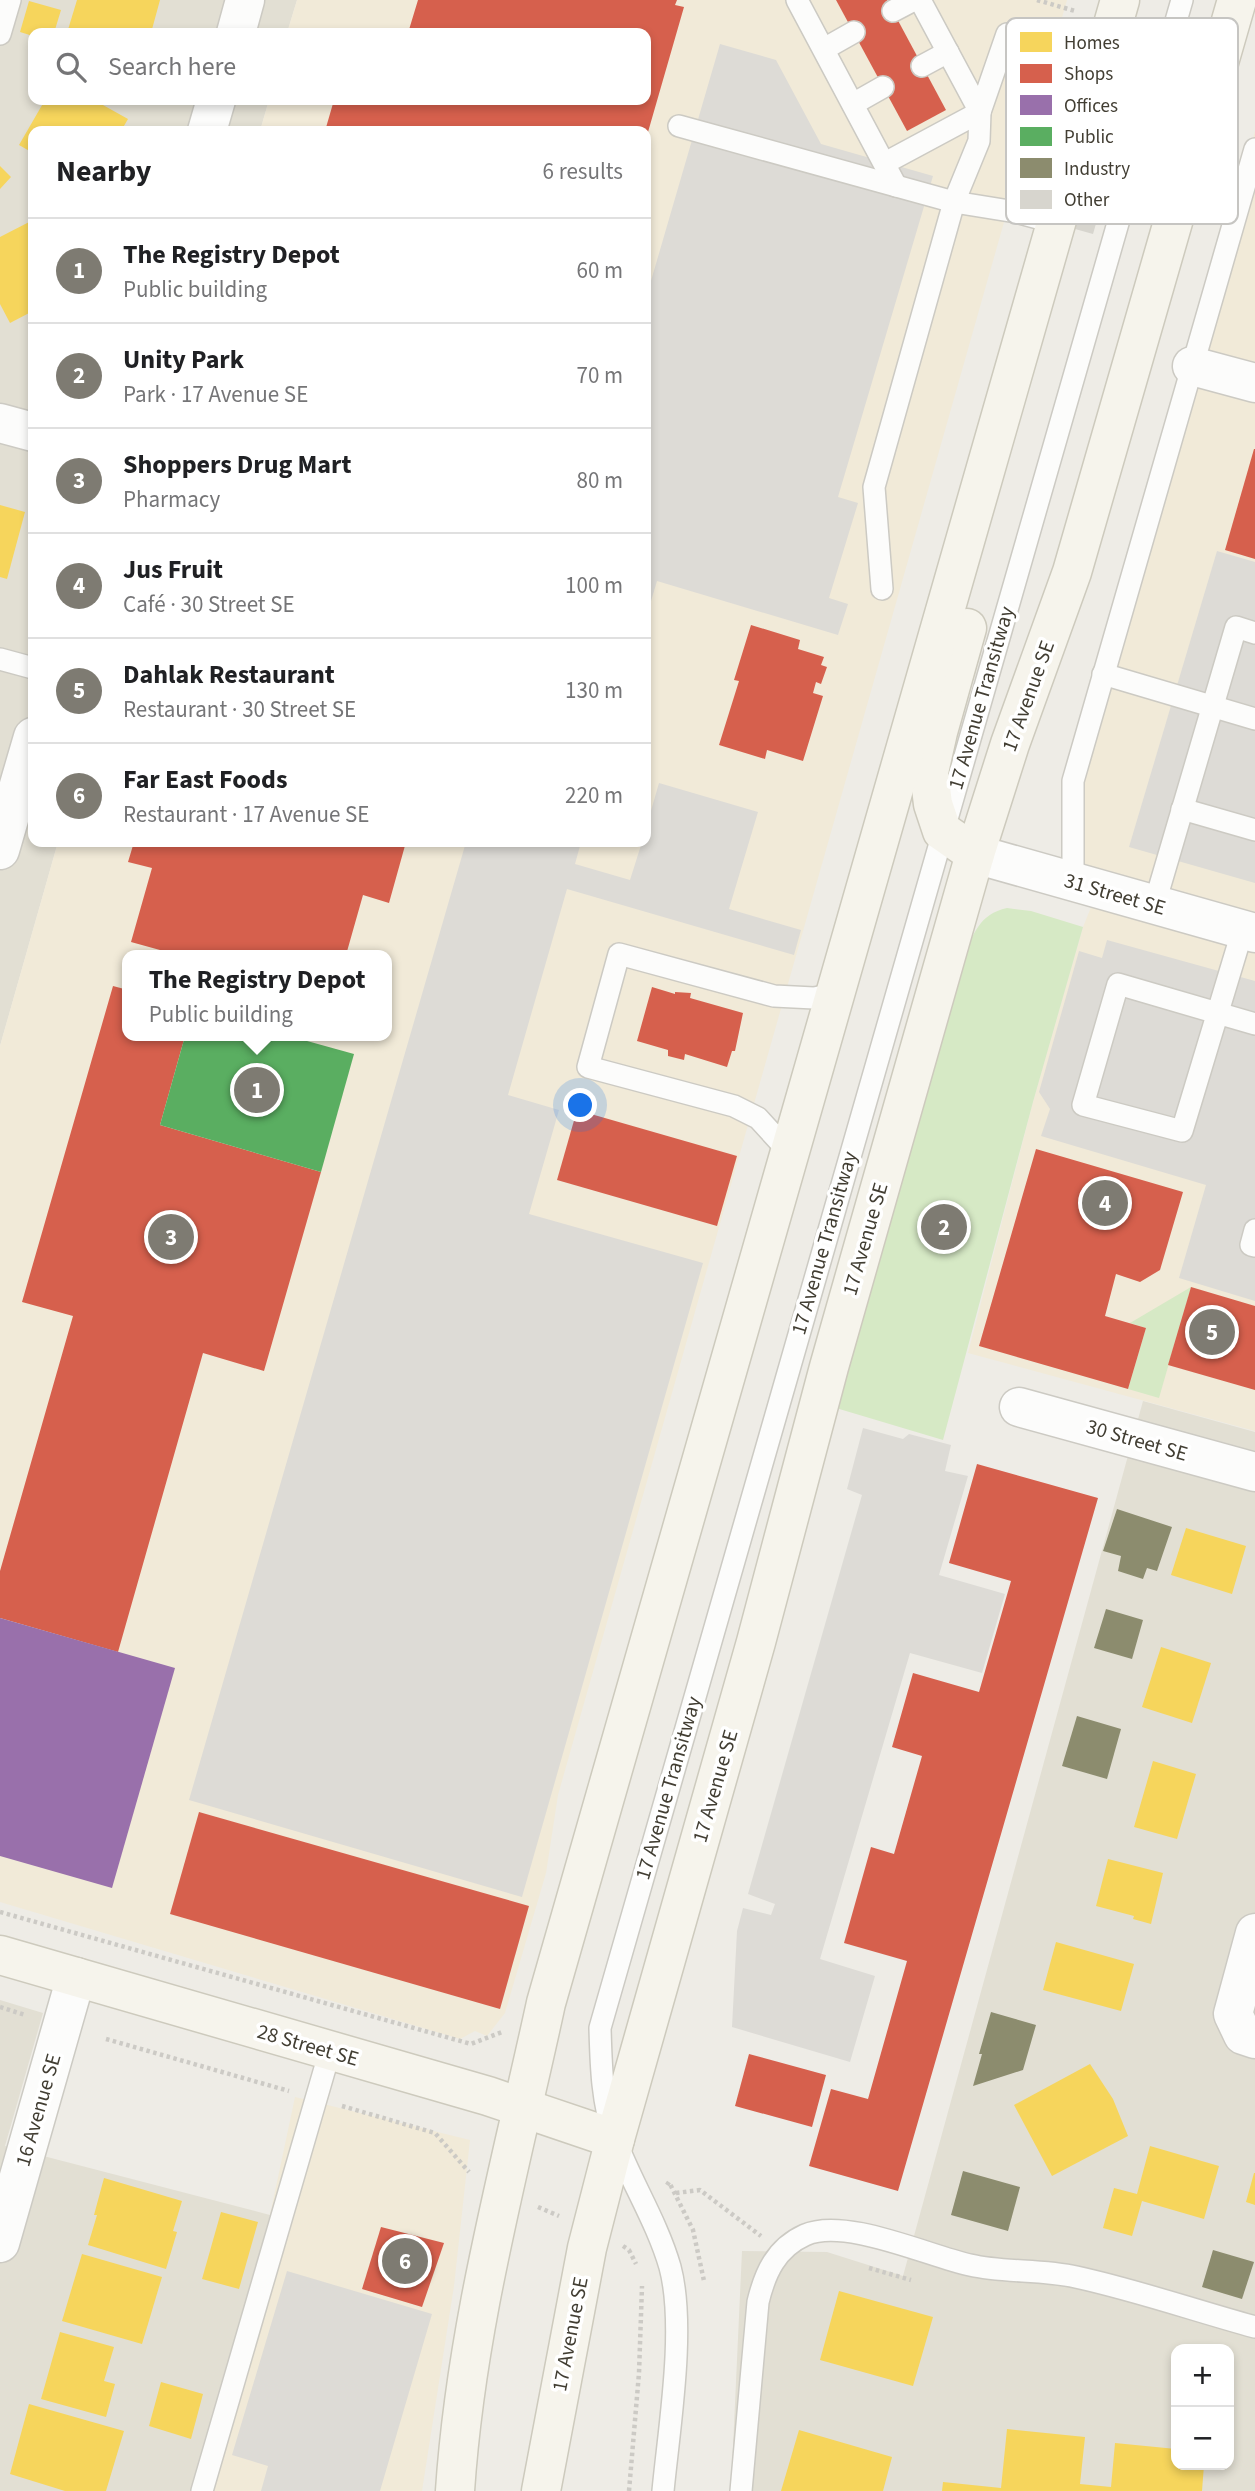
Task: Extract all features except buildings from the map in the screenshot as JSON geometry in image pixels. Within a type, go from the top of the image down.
[{"type":"main road","points":[[1115,18],[1120,0]]},
{"type":"main road","name":"17 Avenue SE","points":[[1232,18],[1237,0]]},
{"type":"main road","points":[[454,2489],[478,2312],[502,2192],[546,2003],[1056,224]]},
{"type":"main road","name":"17 Avenue SE","points":[[541,2491],[592,2230],[615,2138],[756,1642],[833,1354],[975,854],[1006,755],[1072,572],[1172,224]]},
{"type":"main road","points":[[972,513],[982,573],[929,772],[933,804],[942,831],[975,854]]},
{"type":"main road","name":"28 Street SE","points":[[0,1955],[522,2107],[615,2138]]},
{"type":"street","points":[[237,28],[245,0]]},
{"type":"street","points":[[208,126],[215,105]]},
{"type":"street","points":[[1192,366],[1255,383]]},
{"type":"street","points":[[0,423],[28,431]]},
{"type":"street","points":[[0,850],[28,754]]},
{"type":"street","name":"31 Street SE","points":[[975,854],[1249,931]]},
{"type":"street","name":"30 Street SE","points":[[1019,1407],[1255,1472]]},
{"type":"street","points":[[1255,1933],[1233,2014],[1242,2035],[1255,2039]]},
{"type":"street","name":"16 Avenue SE","points":[[0,2243],[76,1977]]},
{"type":"lane","points":[[0,34],[10,0]]},
{"type":"lane","points":[[797,0],[896,186]]},
{"type":"lane","points":[[893,11],[914,0]]},
{"type":"lane","points":[[920,0],[980,112]]},
{"type":"lane","name":"17 Avenue Transitway","points":[[1177,18],[1182,0]]},
{"type":"lane","points":[[824,49],[854,32]]},
{"type":"lane","points":[[882,589],[874,487],[954,202],[979,141],[980,112],[1006,37]]},
{"type":"lane","points":[[922,66],[948,52]]},
{"type":"lane","points":[[853,104],[883,87]]},
{"type":"lane","points":[[885,163],[980,112]]},
{"type":"lane","points":[[679,126],[954,202],[1006,210]]},
{"type":"lane","points":[[1238,208],[1255,149]]},
{"type":"lane","name":"17 Avenue Transitway","points":[[663,2491],[676,2313],[670,2269],[650,2215],[615,2138],[602,2088],[600,2028],[1117,224]]},
{"type":"lane","points":[[1073,882],[1073,781],[1233,224]]},
{"type":"lane","points":[[1154,906],[1236,627],[1255,633]]},
{"type":"lane","points":[[0,659],[28,667]]},
{"type":"lane","points":[[1103,674],[1255,719]]},
{"type":"lane","points":[[1182,808],[1255,830]]},
{"type":"lane","points":[[1249,931],[1218,1015],[1182,1131],[1083,1105],[1118,984],[1218,1015],[1255,1024]]},
{"type":"lane","points":[[790,1153],[758,1118],[734,1106],[588,1067],[619,954],[774,996],[814,998],[834,994]]},
{"type":"lane","points":[[1255,1230],[1251,1245],[1255,1246]]},
{"type":"lane","points":[[202,2491],[330,2051]]},
{"type":"lane","points":[[741,2491],[758,2302],[764,2279],[775,2258],[806,2234],[860,2233],[971,2266],[1074,2277],[1255,2327]]},
{"type":"path","points":[[1037,0],[1075,11]]},
{"type":"path","points":[[0,1912],[471,2044],[503,2031],[509,2022]]},
{"type":"path","points":[[0,2007],[25,2015]]},
{"type":"path","points":[[676,2193],[699,2190],[781,2253]]},
{"type":"path","points":[[502,2192],[592,2230],[629,2250],[637,2266]]},
{"type":"path","points":[[862,2266],[924,2284]]},
{"type":"path","points":[[629,2491],[643,2312],[640,2276]]},
{"type":"shaded area","points":[[0,0],[297,0],[289,28],[28,28],[28,105],[268,105],[261,126],[28,126],[28,847],[57,847],[0,1046]]},
{"type":"shaded area","points":[[297,0],[1067,0],[1062,18],[1006,18],[1006,215],[558,1795],[546,1873],[505,2013],[487,2036],[475,2031],[460,2039],[0,1902],[0,1046],[57,847],[651,847],[651,126],[261,126],[268,105],[651,105],[651,28],[289,28]]},
{"type":"shaded area","points":[[720,44],[776,60],[821,144],[933,176],[838,497],[858,503],[829,598],[848,604],[838,635],[657,581],[651,601],[651,281]]},
{"type":"shaded area","points":[[1255,131],[1255,1431],[968,1353],[1033,1102],[1083,927],[1098,890],[1073,882],[1071,818],[1230,224],[1238,224],[1238,194]]},
{"type":"shaded area","points":[[1217,551],[1255,562],[1255,883],[1129,847]]},
{"type":"shaded area","points":[[659,783],[758,812],[729,909],[801,930],[794,955],[567,889],[508,1095],[559,1110],[529,1214],[703,1263],[522,1897],[189,1800],[465,847],[580,847],[575,864],[630,880],[640,847],[651,847],[651,811]]},
{"type":"shaded area","points":[[1107,940],[1255,981],[1255,1301],[1179,1278],[1206,1185],[1041,1136],[1050,1109],[1039,1092],[1079,951],[1102,958]]},
{"type":"shaded area","points":[[1143,1401],[1255,1432],[1255,2491],[731,2491],[742,2251],[827,2252],[903,2276]]},
{"type":"shaded area","points":[[863,1428],[903,1439],[909,1434],[951,1445],[945,1471],[968,1476],[939,1575],[1005,1594],[982,1673],[910,1653],[820,1959],[875,1976],[850,2062],[732,2027],[737,1931],[743,1908],[771,1915],[775,1904],[748,1894],[862,1495],[847,1489]]},
{"type":"shaded area","points":[[0,2000],[43,2013],[5,2146],[270,2215],[195,2491],[0,2491]]},
{"type":"shaded area","points":[[295,2097],[470,2140],[454,2286],[422,2491],[195,2491],[270,2215]]},
{"type":"shaded area","points":[[287,2271],[432,2314],[380,2491],[261,2491],[268,2466],[232,2455]]},
{"type":"green space","points":[[1007,908],[1031,911],[1083,927],[1033,1102],[943,1440],[836,1408],[963,957],[974,933],[984,920]]},
{"type":"green space","points":[[1191,1287],[1159,1398],[1128,1389],[1146,1328],[1130,1323]]},
{"type":"place","name":"The Registry Depot","points":[[257,1090]]},
{"type":"place","name":"Jus Fruit","points":[[1105,1203]]},
{"type":"place","name":"Unity Park","points":[[944,1227]]},
{"type":"place","name":"Shoppers Drug Mart","points":[[171,1237]]},
{"type":"place","name":"Dahlak Restaurant","points":[[1212,1332]]},
{"type":"place","name":"Far East Foods","points":[[405,2261]]}]
